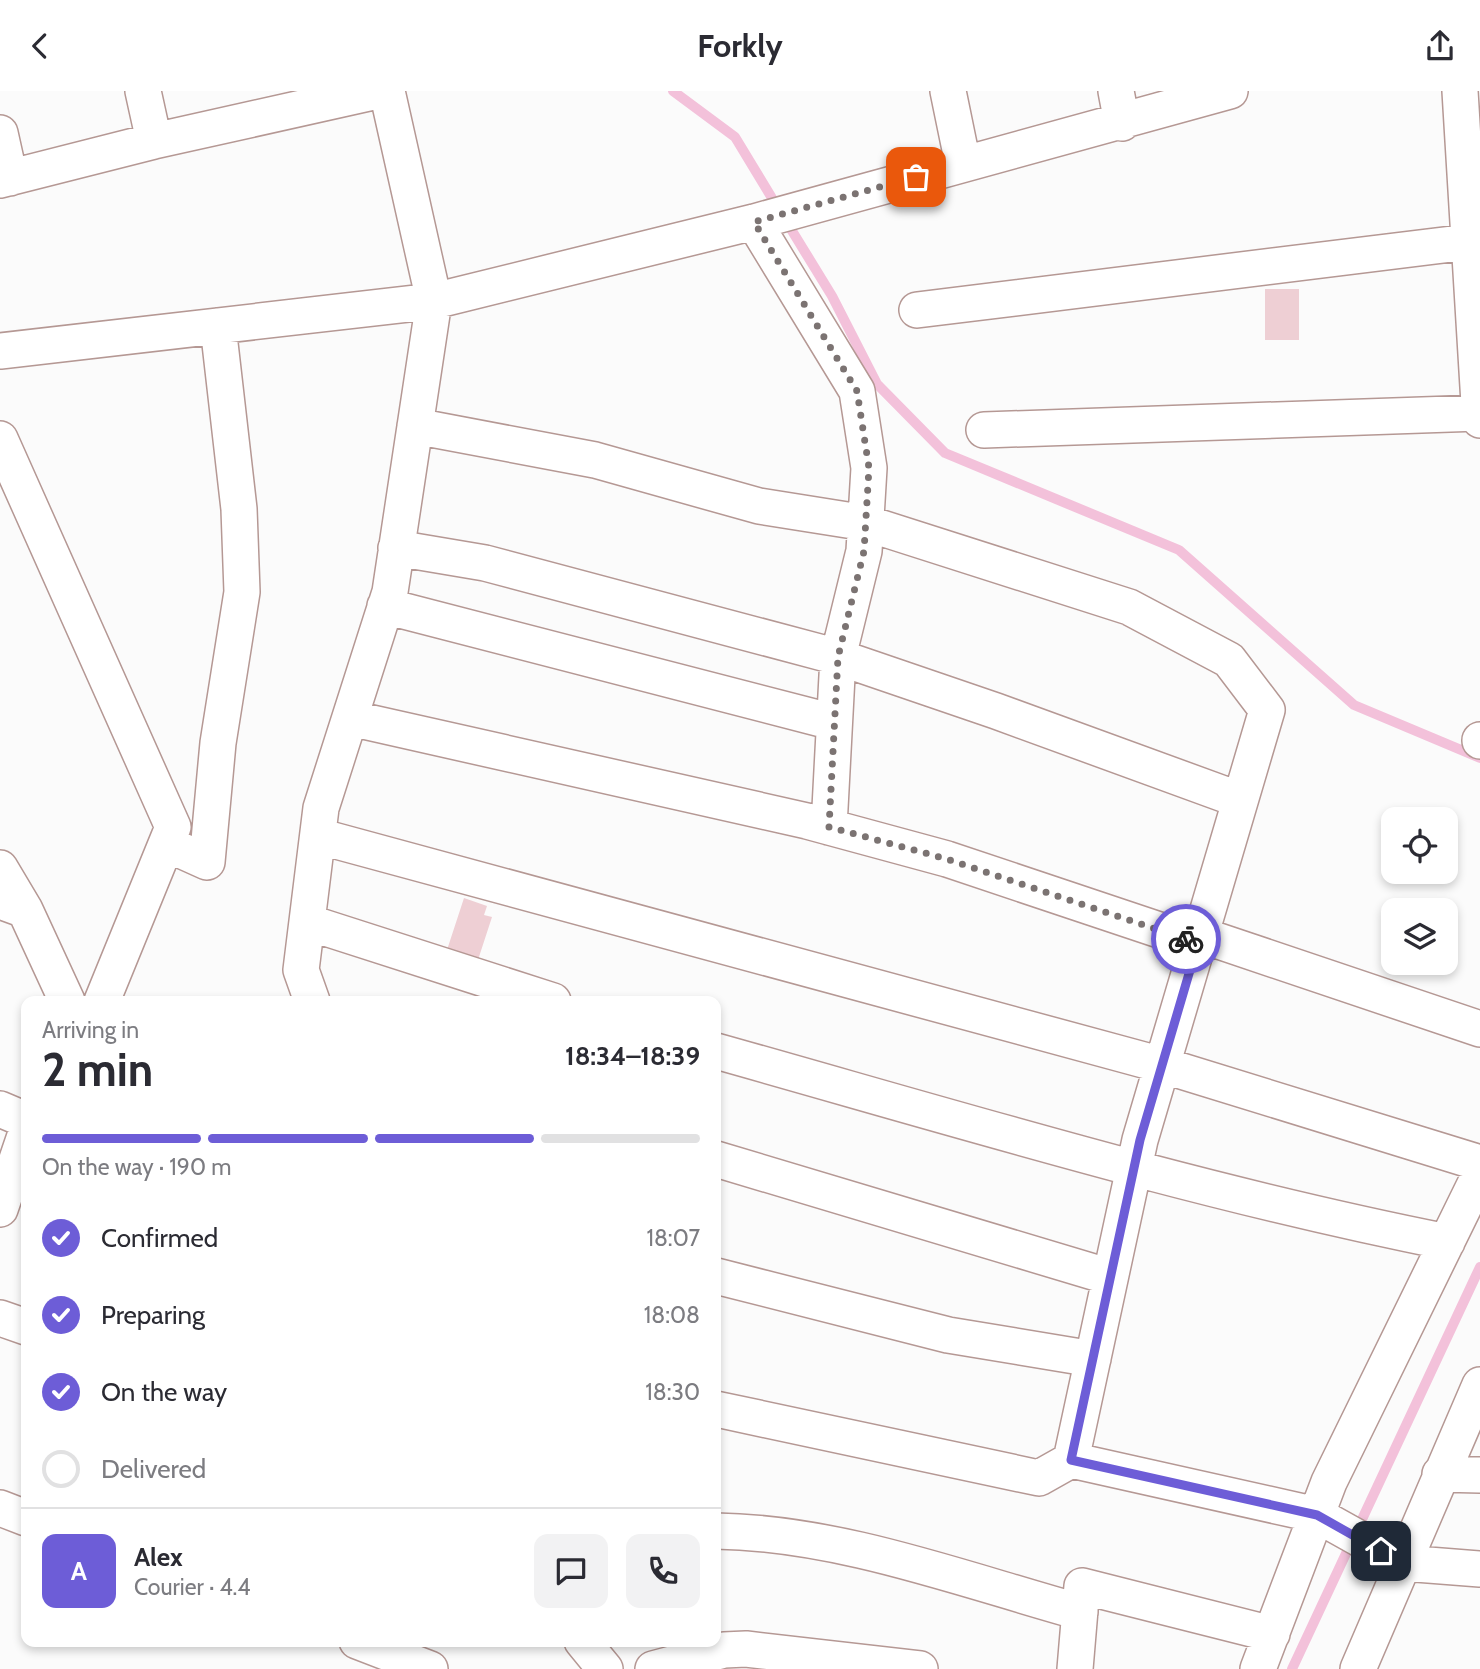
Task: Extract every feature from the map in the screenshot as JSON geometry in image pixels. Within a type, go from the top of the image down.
[{"type":"street","points":[[143,91],[153,141]]},
{"type":"street","points":[[0,132],[5,179],[153,141],[378,91]]},
{"type":"street","points":[[310,996],[301,970],[321,808],[385,605],[433,301],[387,91]]},
{"type":"street","points":[[948,91],[963,164]]},
{"type":"street","points":[[0,351],[433,301],[773,217],[963,164],[1119,107],[1230,91]]},
{"type":"street","points":[[1460,91],[1480,420]]},
{"type":"street","points":[[773,217],[857,391],[869,468],[864,551],[838,657],[829,827]]},
{"type":"street","points":[[917,310],[1468,242]]},
{"type":"street","points":[[167,844],[207,862],[218,743],[242,592],[239,509],[218,326]]},
{"type":"street","points":[[984,430],[1480,413]]},
{"type":"street","points":[[415,426],[595,460],[759,506],[866,523],[1129,607],[1229,660],[1267,711],[1162,1065],[1134,1169],[1071,1460]]},
{"type":"street","points":[[0,439],[173,827],[104,996]]},
{"type":"street","points":[[396,548],[485,563],[838,657],[1240,800]]},
{"type":"street","points":[[385,605],[833,722]]},
{"type":"street","points":[[350,718],[829,827],[947,859],[1480,1029]]},
{"type":"street","points":[[318,836],[1162,1065],[1480,1163]]},
{"type":"street","points":[[0,868],[13,906],[64,996]]},
{"type":"street","points":[[307,922],[537,996]]},
{"type":"street","points":[[721,1052],[1134,1169],[1344,1223],[1447,1242]]},
{"type":"street","points":[[0,1109],[21,1118]]},
{"type":"street","points":[[0,1209],[21,1148]]},
{"type":"street","points":[[721,1160],[1110,1277]]},
{"type":"street","points":[[1258,1669],[1329,1482],[1480,1174]]},
{"type":"street","points":[[721,1277],[948,1335],[1093,1359]]},
{"type":"street","points":[[0,1318],[21,1325]]},
{"type":"street","points":[[1358,1669],[1480,1385]]},
{"type":"street","points":[[721,1410],[1039,1478],[1071,1460],[1317,1515],[1402,1563],[1480,1569]]},
{"type":"street","points":[[1440,1474],[1480,1475]]},
{"type":"street","points":[[0,1508],[21,1516]]},
{"type":"street","points":[[721,1531],[759,1531],[844,1546],[1080,1612]]},
{"type":"street","points":[[1075,1669],[1082,1585],[1272,1634]]},
{"type":"street","points":[[373,1647],[430,1669]]},
{"type":"street","points":[[587,1647],[605,1669]]},
{"type":"street","points":[[653,1669],[746,1649],[920,1669]]},
{"type":"building","points":[[1265,289],[1299,289],[1299,340],[1265,340]]},
{"type":"building","points":[[464,898],[487,906],[484,915],[492,917],[477,963],[446,953]]},
{"type":"waterway","points":[[673,91],[735,137],[778,208]]},
{"type":"waterway","points":[[786,221],[832,296],[877,384],[945,453],[1179,550],[1354,705],[1480,758]]},
{"type":"waterway","points":[[1292,1669],[1480,1267]]},
{"type":"way so far","points":[[916,177],[754,222],[857,391],[869,468],[864,551],[838,657],[829,827],[947,859],[1186,939]]},
{"type":"route","points":[[1186,939],[1198,943],[1140,1140],[1071,1460],[1317,1515],[1381,1551]]}]
